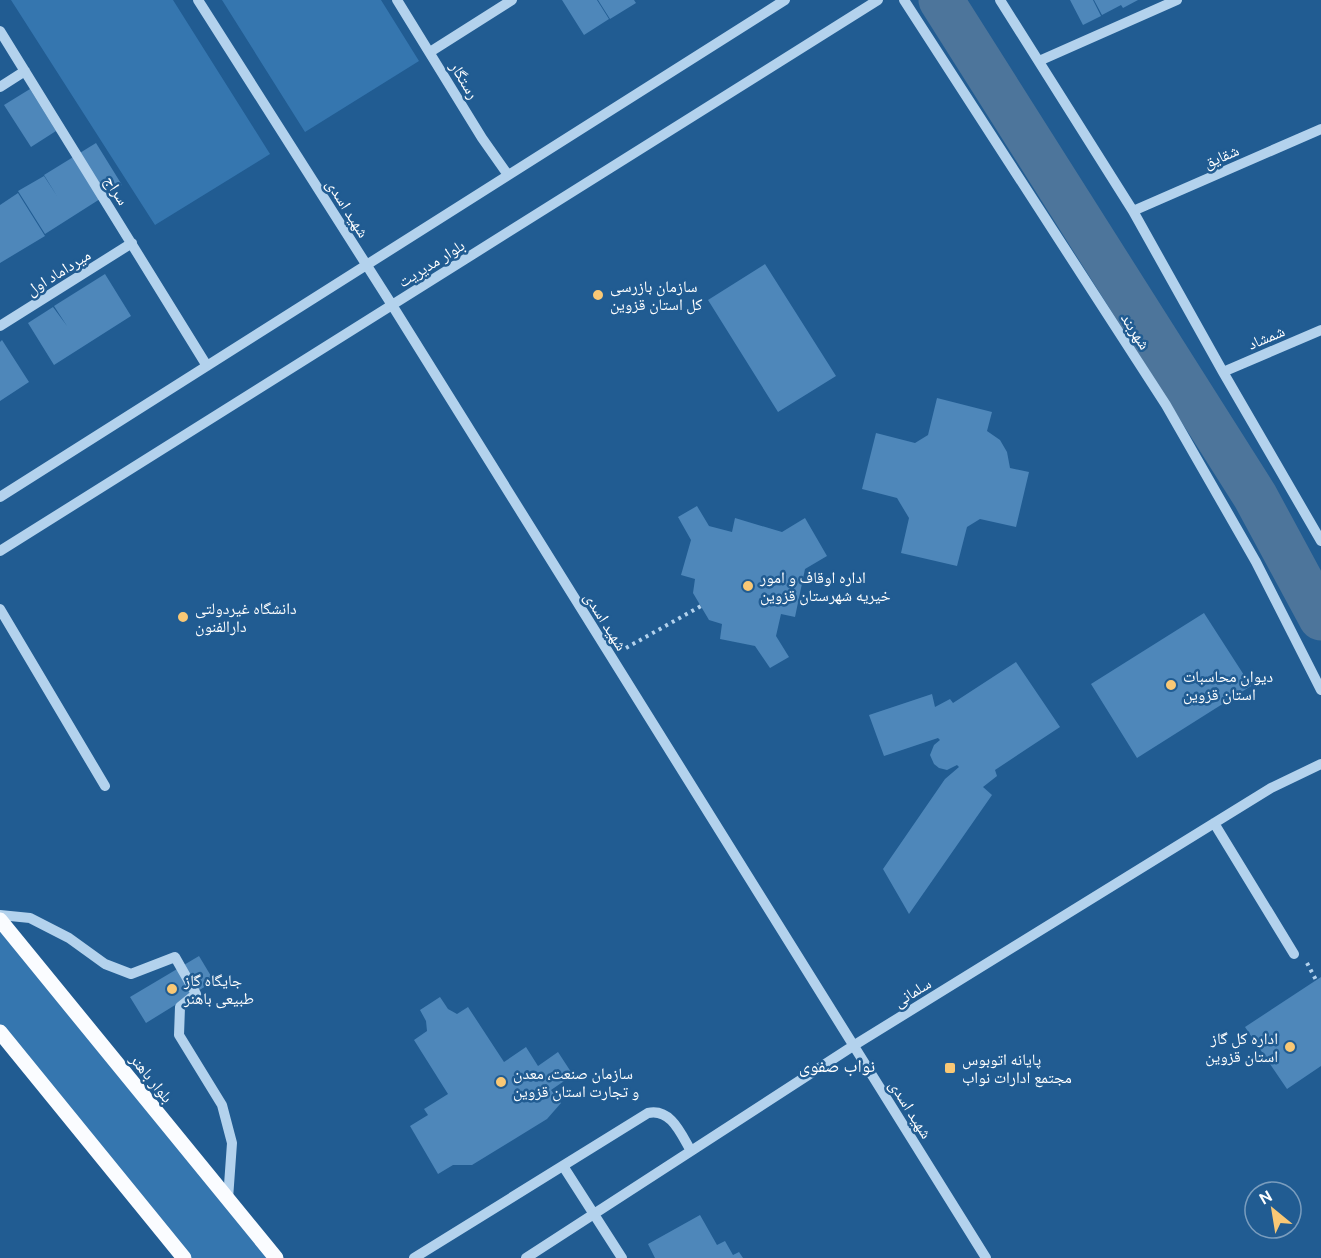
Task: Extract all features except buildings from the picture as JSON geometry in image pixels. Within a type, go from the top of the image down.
[{"type":"main road","name":"بلوار باهنر","points":[[0,918],[276,1258]]},
{"type":"main road","points":[[0,1032],[184,1258]]},
{"type":"street","name":"شهید اسدی","points":[[198,0],[392,305],[986,1258]]},
{"type":"street","name":"رستگار","points":[[397,0],[508,176]]},
{"type":"street","points":[[430,52],[512,0]]},
{"type":"street","name":"بلوار مدیریت","points":[[0,497],[785,0]]},
{"type":"street","name":"بلوار مدیریت","points":[[0,550],[878,0]]},
{"type":"street","name":"شهربند","points":[[904,0],[1166,405],[1256,562],[1321,690]]},
{"type":"street","points":[[1000,0],[1133,210],[1223,372],[1318,527],[1321,541]]},
{"type":"street","points":[[1039,61],[1178,0]]},
{"type":"street","name":"سراج","points":[[0,31],[207,366]]},
{"type":"street","points":[[0,87],[25,71]]},
{"type":"street","name":"شقایق","points":[[1133,210],[1321,129]]},
{"type":"street","name":"میرداماد اول","points":[[0,326],[132,243]]},
{"type":"street","name":"شمشاد","points":[[1223,372],[1321,330]]},
{"type":"street","points":[[0,609],[105,786]]},
{"type":"street","name":"سلمانی","points":[[526,1258],[854,1046],[1271,788],[1321,764]]},
{"type":"street","points":[[1214,823],[1294,954]]},
{"type":"street","points":[[0,918],[30,918],[69,938],[105,964],[132,974],[175,957],[196,994],[180,1007],[179,1035],[222,1105],[232,1143],[228,1199]]},
{"type":"street","points":[[414,1258],[648,1113],[657,1111],[666,1115],[691,1151]]},
{"type":"street","points":[[563,1166],[622,1258]]},
{"type":"path","points":[[610,656],[701,606]]},
{"type":"shaded area","points":[[11,0],[173,0],[270,154],[155,225]]},
{"type":"shaded area","points":[[222,0],[381,0],[419,61],[305,132]]},
{"type":"shaded area","points":[[0,920],[276,1258],[184,1258],[0,1032]]},
{"type":"waterway","points":[[941,0],[1255,496],[1321,618]]},
{"type":"place","name":"سازمان بازرسی کل استان قزوین","points":[[598,295]]},
{"type":"place","name":"اداره اوقاف و امور خیریه شهرستان قزوین","points":[[748,586]]},
{"type":"place","name":"دانشگاه غیردولتی دارالفنون","points":[[183,617]]},
{"type":"place","name":"دیوان محاسبات استان قزوین","points":[[1171,685]]},
{"type":"place","name":"جایگاه گاز طبیعی باهنر","points":[[172,989]]},
{"type":"place","name":"اداره کل گاز استان قزوین","points":[[1290,1047]]},
{"type":"place","name":"پایانه اتوبوس مجتمع ادارات نواب","points":[[950,1068]]},
{"type":"place","name":"سازمان صنعت، معدن و تجارت استان قزوین","points":[[501,1082]]},
{"type":"district","name":"نواب صفوی","points":[[837,1065]]}]
